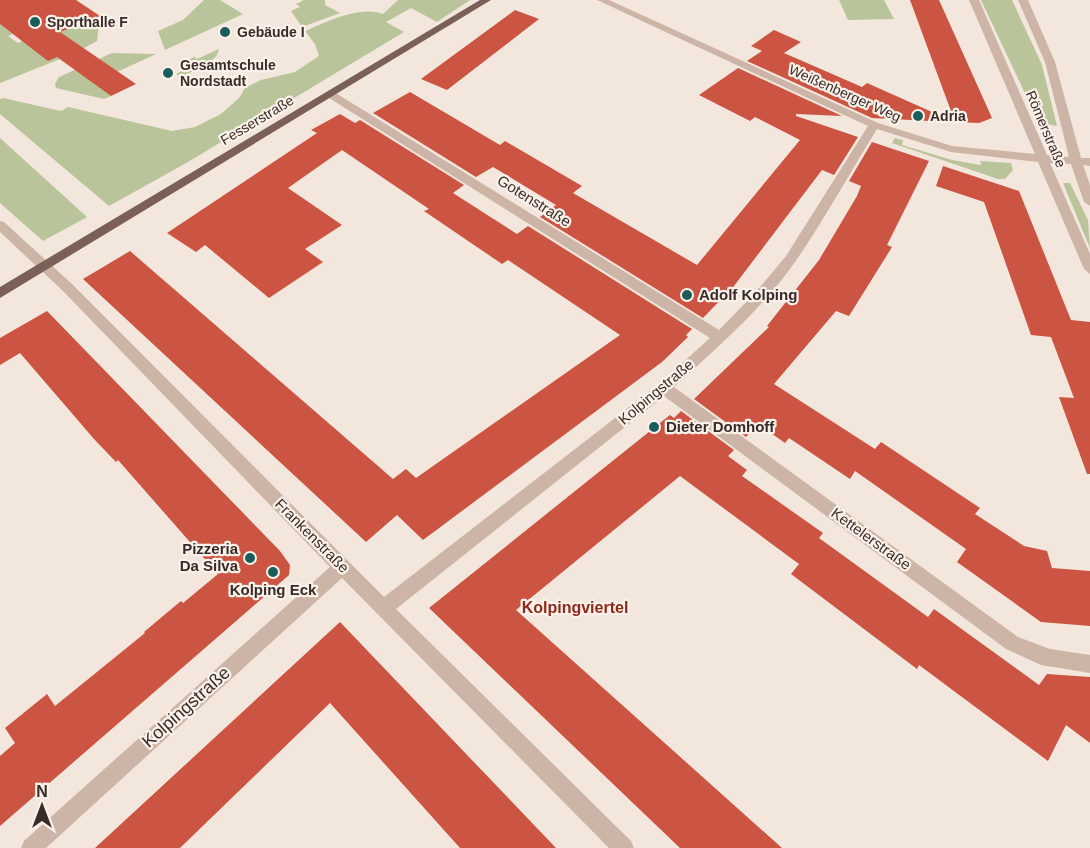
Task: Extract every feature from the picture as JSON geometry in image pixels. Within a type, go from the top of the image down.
[{"type":"main road","name":"Fesserstraße","points":[[0,293],[486,0]]},
{"type":"street","name":"Weißenberger Weg","points":[[602,0],[874,125],[951,149],[984,154],[1090,162]]},
{"type":"street","name":"Römerstraße","points":[[974,0],[1090,269]]},
{"type":"street","name":"Römerstraße","points":[[1023,0],[1050,62],[1076,161],[1090,202]]},
{"type":"street","name":"Gotenstraße","points":[[330,94],[720,337]]},
{"type":"street","name":"Kolpingstraße","points":[[383,608],[664,388],[720,337],[760,296],[790,259],[874,125]]},
{"type":"street","name":"Frankenstraße","points":[[0,225],[45,267],[624,848]]},
{"type":"street","name":"Kettelerstraße","points":[[664,388],[1012,643],[1033,655],[1090,664]]},
{"type":"street","name":"Kolpingstraße","points":[[31,848],[342,567]]},
{"type":"green space","points":[[204,0],[220,0],[243,14],[165,50],[158,31],[183,20]]},
{"type":"green space","points":[[304,0],[325,0],[325,5],[340,13],[302,27],[291,11],[300,7],[296,4]]},
{"type":"green space","points":[[398,0],[470,0],[437,22],[411,8],[386,22],[404,32],[188,162],[109,206],[0,114],[0,99],[3,98],[61,111],[68,107],[172,131],[195,127],[221,114],[239,98],[245,88],[261,80],[295,72],[319,56],[315,44],[305,31],[354,13],[383,14]]},
{"type":"green space","points":[[839,0],[884,0],[894,19],[848,20]]},
{"type":"green space","points":[[981,0],[1012,0],[1042,65],[1057,126],[1039,123]]},
{"type":"green space","points":[[100,16],[97,41],[75,53],[0,83],[0,24],[13,34],[8,36],[18,43],[74,20],[80,24]]},
{"type":"green space","points":[[219,49],[218,54],[204,66],[181,77],[176,74],[192,66],[185,61],[194,57],[197,59]]},
{"type":"green space","points":[[112,53],[156,54],[93,83],[111,96],[104,99],[56,88],[55,84],[59,77]]},
{"type":"green space","points":[[0,138],[87,217],[43,241],[0,203]]},
{"type":"green space","points":[[895,138],[903,140],[902,145],[952,160],[981,165],[980,161],[1011,163],[1013,170],[1005,179],[998,179],[892,143]]},
{"type":"green space","points":[[1063,183],[1070,183],[1088,220],[1090,248]]},
{"type":"building","points":[[0,0],[76,0],[100,16],[60,32],[136,84],[111,96],[57,57],[48,61],[0,24]]},
{"type":"building","points":[[910,0],[939,0],[992,118],[979,123],[955,122]]},
{"type":"building","points":[[515,10],[539,19],[447,90],[421,79]]},
{"type":"building","points":[[774,30],[801,42],[784,53],[862,87],[867,83],[950,120],[950,122],[872,118],[747,61],[762,51],[751,46]]},
{"type":"building","points":[[738,68],[842,116],[796,114],[796,116],[858,137],[834,175],[822,170],[734,286],[703,318],[540,217],[556,205],[493,167],[476,177],[373,113],[410,92],[500,145],[505,141],[582,186],[573,193],[697,265],[800,140],[755,117],[750,121],[699,95]]},
{"type":"building","points":[[340,114],[355,123],[360,120],[464,185],[453,193],[517,234],[528,226],[692,329],[686,335],[688,337],[662,362],[423,540],[397,515],[366,542],[83,279],[130,251],[393,479],[406,469],[416,478],[620,335],[508,260],[502,264],[424,211],[429,209],[342,150],[288,188],[342,225],[305,249],[323,262],[269,298],[205,245],[196,252],[167,233],[317,133],[311,130]]},
{"type":"building","points":[[872,142],[929,161],[887,245],[892,247],[849,316],[836,311],[774,384],[875,449],[881,442],[980,508],[975,514],[1024,546],[1047,551],[1052,568],[1090,571],[1090,626],[1041,622],[957,562],[966,549],[855,471],[850,479],[789,438],[785,443],[758,424],[746,437],[694,399],[769,327],[767,326],[819,260],[857,196],[861,186],[849,181]]},
{"type":"building","points":[[943,166],[1019,191],[1071,320],[1090,322],[1090,474],[1087,474],[1059,397],[1074,398],[1051,337],[1031,335],[984,202],[936,186]]},
{"type":"building","points":[[47,311],[280,551],[290,565],[289,575],[0,826],[0,756],[15,743],[5,728],[47,694],[55,706],[181,601],[183,603],[218,574],[118,460],[116,462],[94,439],[20,353],[0,365],[0,338]]},
{"type":"building","points":[[681,411],[734,450],[728,456],[747,470],[742,476],[823,533],[819,538],[928,617],[934,609],[1039,685],[1047,674],[1090,677],[1090,743],[1066,725],[1048,761],[919,665],[917,669],[791,574],[799,564],[680,476],[516,610],[782,848],[680,848],[429,608],[670,415],[674,418]]},
{"type":"building","points":[[340,622],[556,848],[460,848],[330,703],[180,848],[95,848]]},
{"type":"place","name":"Sporthalle F","points":[[35,22]]},
{"type":"place","name":"Gebäude I","points":[[225,32]]},
{"type":"place","name":"Gesamtschule Nordstadt","points":[[168,73]]},
{"type":"place","name":"Adria","points":[[918,116]]},
{"type":"place","name":"Adolf Kolping","points":[[687,295]]},
{"type":"place","name":"Dieter Domhoff","points":[[654,427]]},
{"type":"place","name":"Pizzeria Da Silva","points":[[250,558]]},
{"type":"place","name":"Kolping Eck","points":[[273,572]]},
{"type":"district","name":"Kolpingviertel","points":[[575,607]]}]
